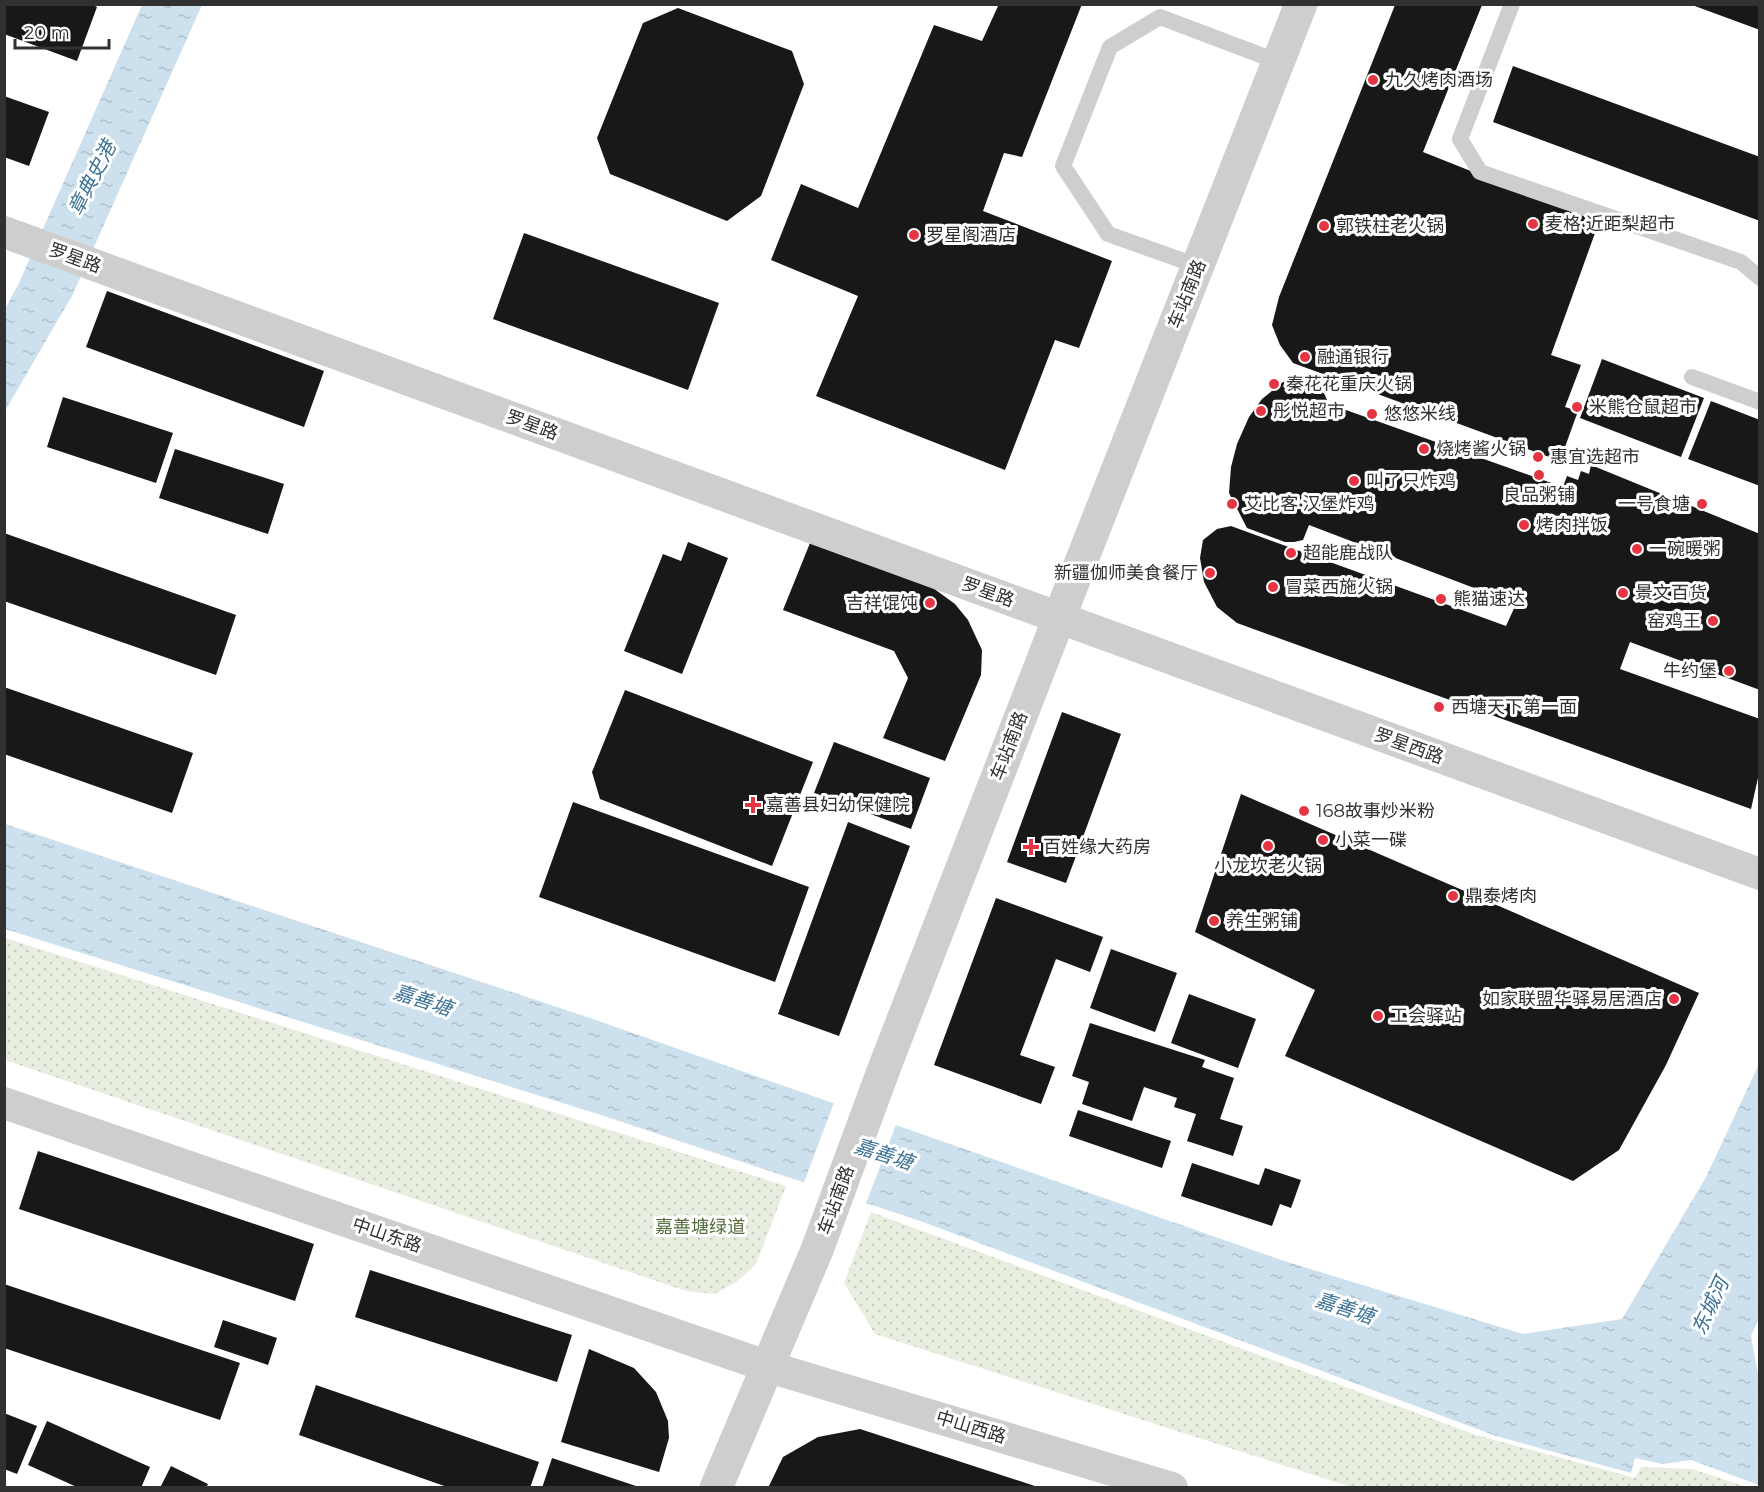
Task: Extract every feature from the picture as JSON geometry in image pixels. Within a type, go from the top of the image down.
[{"type":"street","name":"车站南路","points":[[716,1488],[817,1250],[885,1066],[1059,618],[1301,4]]},
{"type":"street","name":"罗星路","points":[[13,235],[1059,618]]},
{"type":"street","name":"罗星西路","points":[[1059,618],[1760,874]]},
{"type":"street","name":"中山东路","points":[[4,1103],[769,1367]]},
{"type":"street","name":"中山西路","points":[[769,1367],[1172,1488]]},
{"type":"lane","points":[[1512,4],[1461,139],[1480,172],[1741,262],[1760,278]]},
{"type":"lane","points":[[1198,266],[1108,234],[1063,166],[1110,47],[1160,17],[1279,62]]},
{"type":"lane","points":[[1692,377],[1760,402]]},
{"type":"green space","name":"嘉善塘绿道","points":[[5,938],[786,1186],[756,1264],[738,1281],[715,1294],[686,1291],[5,1060]]},
{"type":"green space","points":[[871,1212],[1476,1435],[1635,1478],[1641,1467],[1692,1469],[1747,1487],[1351,1487],[875,1334],[844,1283]]},
{"type":"water","name":"章典史港","points":[[142,5],[202,5],[73,294],[5,411],[5,309],[19,283]]},
{"type":"water","points":[[5,824],[590,1018],[1284,1261],[1523,1334],[1622,1319],[1706,1177],[1759,1064],[1760,1316],[1751,1336],[1759,1379],[1759,1485],[1691,1460],[1663,1464],[1635,1458],[1631,1473],[1496,1436],[923,1222],[601,1115],[5,929]]},
{"type":"pier","points":[[835,1100],[897,1122],[865,1206],[803,1185]]},
{"type":"building","points":[[4,4],[91,4],[97,7],[77,61],[4,34]]},
{"type":"building","name":"罗星阁酒店","points":[[999,4],[1082,4],[1022,157],[1004,153],[983,211],[1112,261],[1079,348],[1055,340],[1005,470],[816,396],[858,296],[771,260],[801,184],[858,208],[934,25],[982,41]]},
{"type":"building","points":[[1760,4],[1760,30],[1692,5]]},
{"type":"building","points":[[1395,5],[1482,5],[1423,152],[1599,222],[1551,355],[1581,365],[1565,407],[1578,411],[1560,461],[1293,363],[1280,345],[1272,325],[1279,297]]},
{"type":"building","points":[[678,8],[792,51],[804,84],[761,196],[727,221],[610,174],[597,138],[643,23]]},
{"type":"building","points":[[1513,66],[1760,157],[1760,221],[1493,122]]},
{"type":"building","points":[[4,96],[49,112],[29,166],[4,157]]},
{"type":"building","points":[[524,233],[719,303],[688,390],[493,319]]},
{"type":"building","points":[[107,291],[324,371],[304,427],[86,347]]},
{"type":"building","points":[[1602,359],[1704,398],[1681,457],[1580,418]]},
{"type":"building","name":"景文百货","points":[[1302,378],[1314,381],[1322,389],[1329,404],[1563,487],[1567,476],[1578,480],[1581,471],[1589,474],[1591,465],[1760,534],[1760,690],[1630,642],[1620,669],[1760,719],[1760,769],[1751,809],[1237,623],[1217,607],[1204,582],[1200,558],[1203,540],[1217,529],[1231,526],[1506,626],[1516,604],[1309,525],[1303,540],[1294,542],[1285,542],[1247,528],[1229,493],[1231,467],[1237,444],[1249,417],[1262,399],[1283,382]]},
{"type":"building","points":[[63,397],[173,433],[156,483],[47,447]]},
{"type":"building","points":[[1711,401],[1760,420],[1760,486],[1688,459]]},
{"type":"building","points":[[175,449],[284,484],[268,534],[159,498]]},
{"type":"building","points":[[4,533],[236,615],[216,675],[4,601]]},
{"type":"building","points":[[688,542],[728,558],[682,674],[624,651],[663,554],[681,561]]},
{"type":"building","points":[[810,543],[933,588],[955,604],[968,620],[982,650],[981,675],[945,761],[883,738],[908,678],[894,651],[783,610]]},
{"type":"building","points":[[4,687],[193,753],[172,813],[4,754]]},
{"type":"building","points":[[625,690],[813,762],[772,866],[600,799],[592,772]]},
{"type":"building","points":[[1062,712],[1121,734],[1066,883],[1007,862]]},
{"type":"building","points":[[834,742],[930,778],[911,829],[814,793]]},
{"type":"building","points":[[1241,794],[1699,993],[1666,1065],[1619,1150],[1573,1181],[1285,1056],[1315,990],[1195,932]]},
{"type":"building","points":[[573,802],[809,887],[775,982],[539,897]]},
{"type":"building","points":[[848,822],[910,846],[839,1036],[778,1014]]},
{"type":"building","points":[[996,898],[1103,937],[1090,972],[1056,959],[1020,1055],[1055,1067],[1041,1104],[934,1065]]},
{"type":"building","points":[[1111,949],[1177,973],[1155,1032],[1090,1008]]},
{"type":"building","points":[[1189,994],[1256,1019],[1238,1068],[1171,1043]]},
{"type":"building","points":[[1090,1023],[1205,1060],[1202,1067],[1234,1078],[1220,1119],[1243,1126],[1233,1156],[1187,1141],[1196,1114],[1174,1107],[1177,1098],[1144,1087],[1132,1121],[1082,1104],[1089,1082],[1072,1076]]},
{"type":"building","points":[[1078,1110],[1171,1141],[1162,1168],[1069,1136]]},
{"type":"building","points":[[38,1151],[314,1244],[295,1301],[19,1209]]},
{"type":"building","points":[[1192,1163],[1259,1185],[1265,1168],[1301,1180],[1291,1208],[1280,1204],[1272,1226],[1181,1196]]},
{"type":"building","points":[[370,1270],[572,1335],[557,1382],[355,1317]]},
{"type":"building","points":[[4,1284],[240,1363],[220,1420],[4,1348]]},
{"type":"building","points":[[223,1320],[277,1338],[268,1365],[214,1347]]},
{"type":"building","points":[[589,1349],[634,1368],[656,1392],[668,1421],[669,1438],[659,1472],[561,1442]]},
{"type":"building","points":[[316,1385],[539,1462],[530,1488],[450,1488],[299,1435]]},
{"type":"building","points":[[4,1413],[37,1426],[17,1474],[4,1469]]},
{"type":"building","points":[[47,1421],[150,1467],[141,1488],[79,1488],[28,1465]]},
{"type":"building","points":[[860,1429],[1038,1488],[768,1488],[783,1457],[818,1437]]},
{"type":"building","points":[[552,1458],[639,1487],[639,1488],[542,1488]]},
{"type":"building","points":[[171,1466],[208,1484],[206,1488],[160,1488]]},
{"type":"place","name":"九久烤肉酒场","points":[[1373,80]]},
{"type":"place","name":"麦格·近距梨超市","points":[[1533,224]]},
{"type":"place","name":"郭铁柱老火锅","points":[[1324,226]]},
{"type":"place","name":"罗星阁酒店","points":[[914,235]]},
{"type":"place","name":"融通银行","points":[[1305,357]]},
{"type":"place","name":"秦花花重庆火锅","points":[[1274,384]]},
{"type":"place","name":"米熊仓鼠超市","points":[[1577,407]]},
{"type":"place","name":"彤悦超市","points":[[1261,411]]},
{"type":"place","name":"悠悠米线","points":[[1372,414]]},
{"type":"place","name":"烧烤酱火锅","points":[[1424,449]]},
{"type":"place","name":"惠宜选超市","points":[[1538,457]]},
{"type":"place","name":"良品粥铺","points":[[1539,475]]},
{"type":"place","name":"叫了只炸鸡","points":[[1354,481]]},
{"type":"place","name":"艾比客·汉堡炸鸡","points":[[1232,504]]},
{"type":"place","name":"一号食塘","points":[[1702,504]]},
{"type":"place","name":"烤肉拌饭","points":[[1524,525]]},
{"type":"place","name":"一碗暖粥","points":[[1637,549]]},
{"type":"place","name":"超能鹿战队","points":[[1291,553]]},
{"type":"place","name":"新疆伽师美食餐厅","points":[[1210,573]]},
{"type":"place","name":"冒菜西施火锅","points":[[1273,587]]},
{"type":"place","name":"景文百货","points":[[1623,593]]},
{"type":"place","name":"熊猫速达","points":[[1441,599]]},
{"type":"place","name":"吉祥馄饨","points":[[930,603]]},
{"type":"place","name":"窑鸡王","points":[[1713,621]]},
{"type":"place","name":"牛约堡","points":[[1729,671]]},
{"type":"place","name":"西塘天下第一面","points":[[1439,707]]},
{"type":"place","name":"嘉善县妇幼保健院","points":[[753,805]]},
{"type":"place","name":"168故事炒米粉","points":[[1304,811]]},
{"type":"place","name":"小菜一碟","points":[[1323,840]]},
{"type":"place","name":"小龙坎老火锅","points":[[1268,846]]},
{"type":"place","name":"百姓缘大药房","points":[[1031,847]]},
{"type":"place","name":"鼎泰烤肉","points":[[1453,896]]},
{"type":"place","name":"养生粥铺","points":[[1214,921]]},
{"type":"place","name":"如家联盟华驿易居酒店","points":[[1674,999]]},
{"type":"place","name":"工会驿站","points":[[1378,1016]]},
{"type":"water label","name":"嘉善塘","points":[[423,1000]]},
{"type":"water label","name":"嘉善塘","points":[[884,1154]]},
{"type":"water label","name":"东城河","points":[[1710,1306]]},
{"type":"water label","name":"嘉善塘","points":[[1345,1308]]}]
